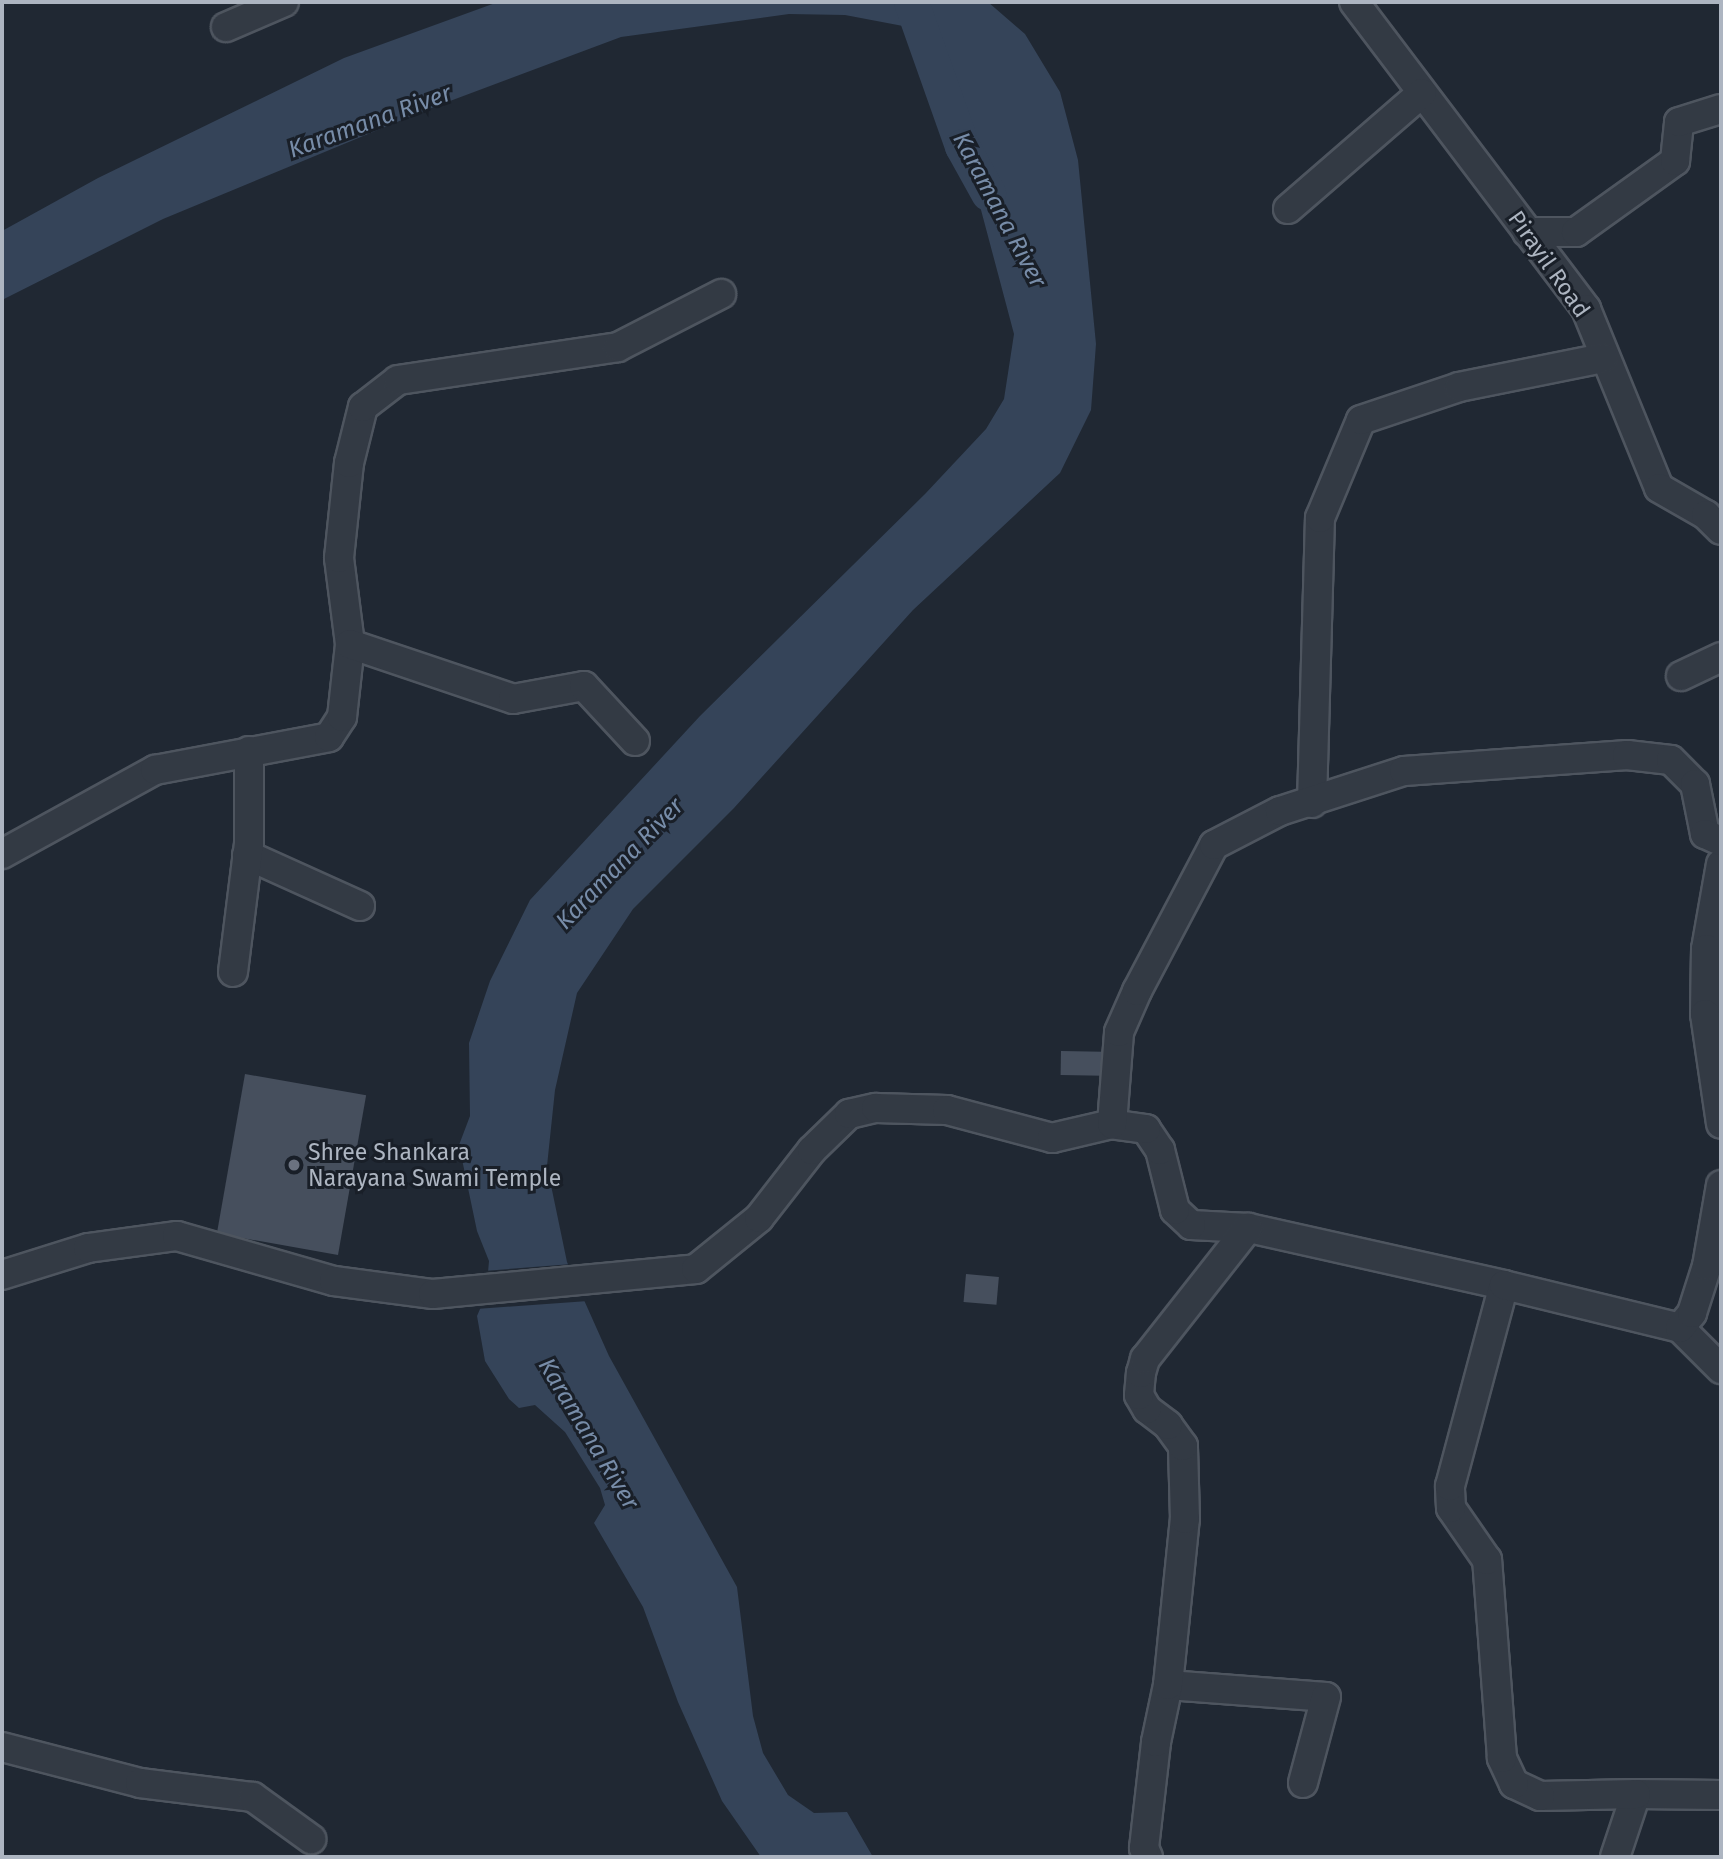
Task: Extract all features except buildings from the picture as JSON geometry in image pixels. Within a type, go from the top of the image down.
[{"type":"street","points":[[226,27],[284,2]]},
{"type":"street","name":"Pirayil Road","points":[[1354,2],[1586,309],[1603,358],[1659,488],[1706,515],[1721,530]]},
{"type":"street","points":[[1288,209],[1422,93]]},
{"type":"street","points":[[1527,232],[1576,232],[1675,161],[1679,122],[1716,103]]},
{"type":"street","points":[[2,854],[155,770],[329,737],[342,717],[350,644],[339,558],[349,463],[363,407],[398,380],[618,347],[721,294]]},
{"type":"street","points":[[1312,803],[1320,518],[1361,420],[1459,387],[1603,358]]},
{"type":"street","points":[[350,644],[513,699],[584,686],[635,741]]},
{"type":"street","points":[[1681,676],[1721,657]]},
{"type":"street","points":[[233,972],[247,855],[249,751]]},
{"type":"street","points":[[1112,1124],[1119,1032],[1214,845],[1280,811],[1312,803],[1404,771],[1627,755],[1671,760],[1695,785],[1705,834],[1721,841]]},
{"type":"street","points":[[247,855],[360,906]]},
{"type":"street","points":[[1721,864],[1706,949],[1705,1014],[1721,1124]]},
{"type":"street","points":[[2,1275],[88,1248],[177,1236],[334,1281],[433,1294],[696,1269],[759,1218],[812,1150],[849,1114],[876,1108],[947,1110],[1052,1138],[1112,1124],[1146,1129],[1160,1150],[1175,1210],[1191,1225],[1248,1228],[1504,1285],[1680,1328],[1721,1369]]},
{"type":"street","points":[[1680,1328],[1692,1313],[1707,1266],[1721,1185]]},
{"type":"street","points":[[1148,1857],[1144,1848],[1156,1742],[1168,1685],[1185,1519],[1183,1446],[1168,1425],[1147,1409],[1139,1395],[1141,1373],[1145,1359],[1248,1228]]},
{"type":"street","points":[[1504,1285],[1450,1486],[1451,1508],[1487,1560],[1502,1758],[1514,1784],[1540,1796],[1721,1796]]},
{"type":"street","points":[[1168,1685],[1326,1697],[1303,1783]]},
{"type":"street","points":[[2,1747],[140,1783],[253,1797],[312,1839]]},
{"type":"street","points":[[1615,1857],[1636,1794]]},
{"type":"water","points":[[498,2],[988,2],[1025,34],[1060,92],[1078,160],[1096,344],[1091,410],[1060,473],[913,610],[734,808],[633,909],[577,993],[555,1090],[547,1166],[567,1262],[609,1356],[737,1587],[753,1716],[763,1753],[788,1795],[814,1813],[847,1812],[873,1857],[761,1857],[722,1801],[678,1702],[643,1607],[594,1523],[605,1505],[600,1488],[565,1432],[535,1405],[519,1408],[509,1399],[485,1361],[477,1316],[486,1295],[489,1261],[477,1231],[459,1145],[470,1116],[469,1043],[490,981],[530,900],[700,716],[925,494],[986,429],[1004,399],[1014,334],[939,52],[903,26],[845,15],[789,14],[621,37],[426,110],[163,219],[2,300],[2,231],[98,178],[344,58]]},
{"type":"pier","points":[[572,1264],[588,1301],[476,1309],[484,1271]]},
{"type":"waterway","name":"Karamana River","points":[[911,2],[962,146],[988,193]]},
{"type":"place","name":"Shree Shankara Narayana Swami Temple","points":[[294,1165]]}]
